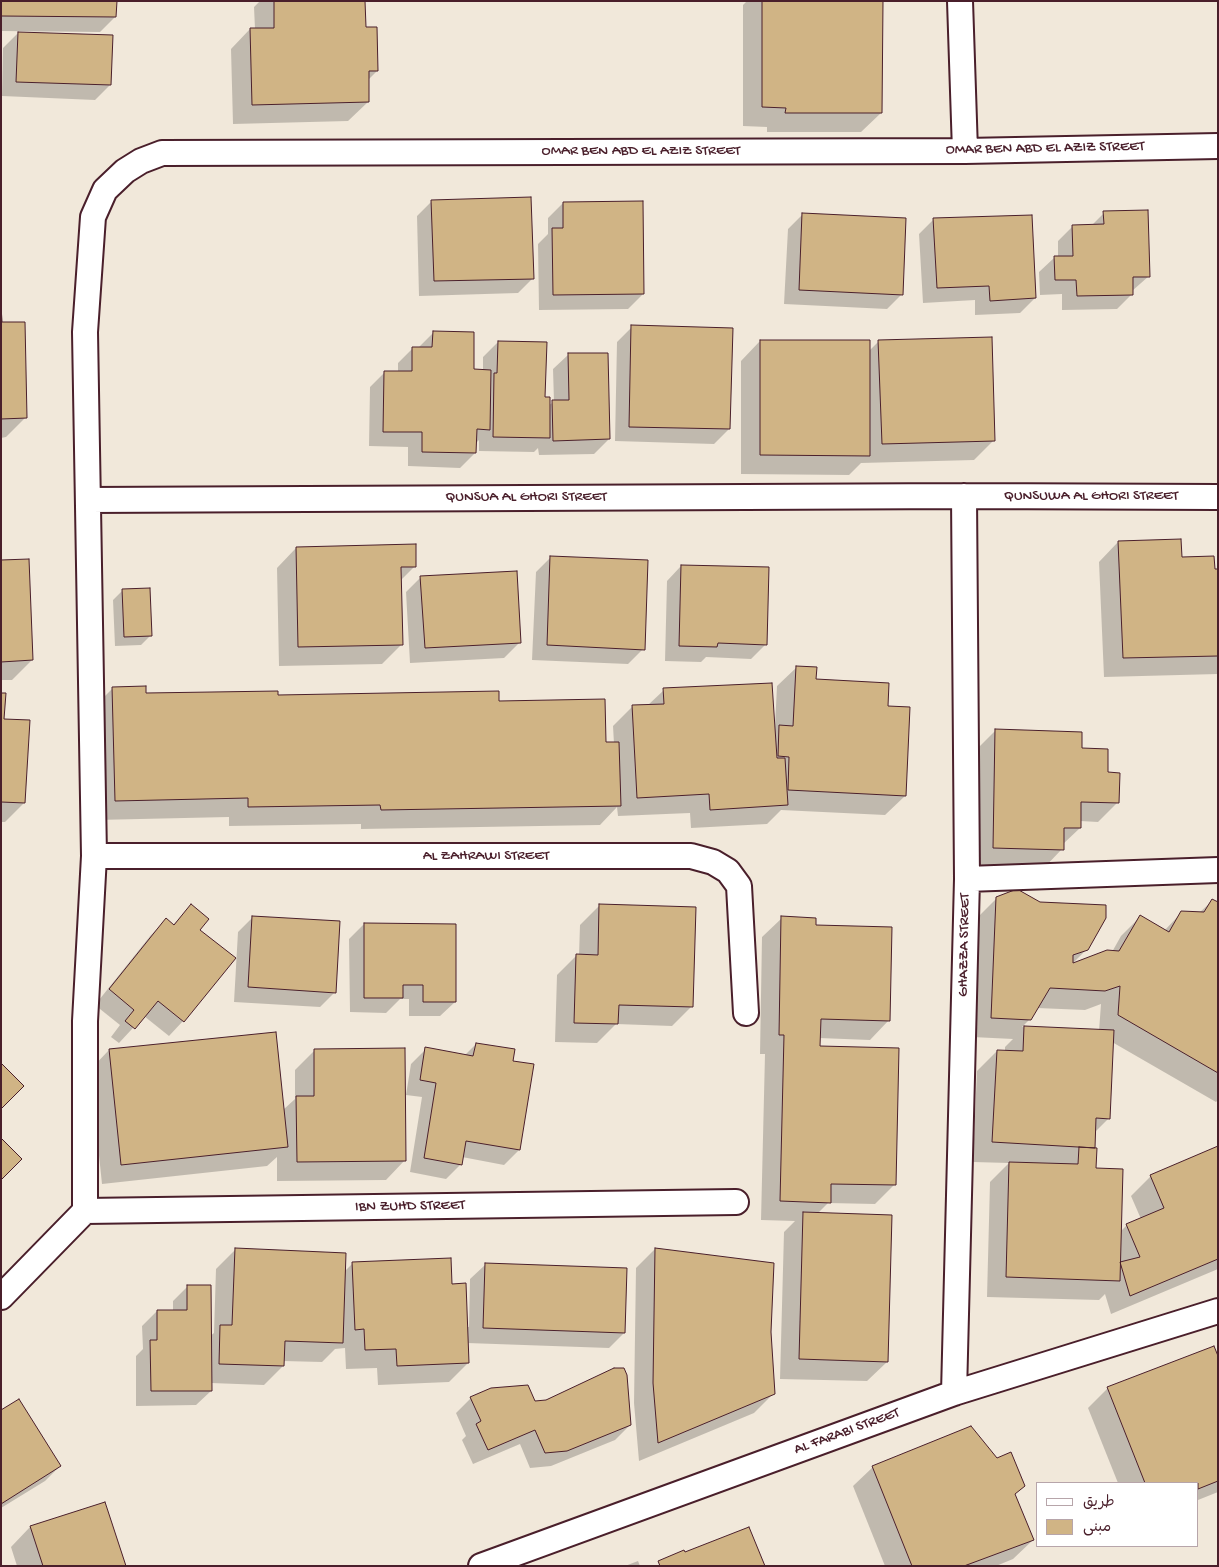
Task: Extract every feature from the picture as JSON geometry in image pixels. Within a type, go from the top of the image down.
[{"type":"street","points":[[960,1],[965,151]]},
{"type":"street","name":"OMAR BEN ABD EL AZIZ STREET","points":[[85,1211],[85,1021],[94,856],[85,332],[93,217],[105,190],[125,171],[141,161],[162,153],[965,151],[1218,146]]},
{"type":"street","name":"QUNSUA AL GHORI STREET","points":[[88,500],[964,496]]},
{"type":"street","name":"QUNSUWA AL GHORI STREET","points":[[964,496],[1218,497]]},
{"type":"street","name":"GHAZZA STREET","points":[[954,1393],[967,879],[964,496]]},
{"type":"street","name":"AL ZAHRAWI STREET","points":[[94,856],[691,856],[713,862],[728,871],[740,886],[746,1013]]},
{"type":"street","points":[[967,879],[1218,870]]},
{"type":"street","name":"IBN ZUHD STREET","points":[[85,1211],[736,1202]]},
{"type":"street","points":[[1,1297],[85,1211]]},
{"type":"street","name":"AL FARABI STREET","points":[[480,1566],[954,1393],[1218,1311]]},
{"type":"building","points":[[1,1],[117,1],[116,17],[1,16]]},
{"type":"building","points":[[274,1],[365,1],[366,27],[377,27],[378,71],[369,71],[369,102],[252,105],[250,28],[274,28]]},
{"type":"building","points":[[762,1],[883,1],[882,113],[785,113],[786,108],[762,107]]},
{"type":"building","points":[[18,32],[113,35],[111,85],[16,82]]},
{"type":"building","points":[[531,197],[534,279],[434,281],[431,200]]},
{"type":"building","points":[[643,201],[644,294],[553,295],[552,228],[563,228],[563,202]]},
{"type":"building","points":[[1148,210],[1150,277],[1133,277],[1133,295],[1077,296],[1076,280],[1055,280],[1054,256],[1073,256],[1072,225],[1104,224],[1103,211]]},
{"type":"building","points":[[802,213],[906,218],[903,295],[799,290]]},
{"type":"building","points":[[1032,215],[1036,298],[990,301],[989,286],[937,288],[933,218]]},
{"type":"building","points":[[1,306],[2,322],[25,322],[27,418],[1,419]]},
{"type":"building","points":[[631,325],[733,328],[730,429],[629,427]]},
{"type":"building","points":[[433,331],[474,332],[474,369],[491,370],[490,430],[477,429],[476,453],[422,452],[422,432],[383,432],[384,371],[412,371],[412,347],[432,347]]},
{"type":"building","points":[[992,337],[995,441],[882,444],[878,340]]},
{"type":"building","points":[[760,340],[870,340],[870,456],[760,455]]},
{"type":"building","points":[[498,341],[547,342],[545,397],[550,397],[550,438],[493,437],[494,373],[497,373]]},
{"type":"building","points":[[568,353],[608,353],[610,439],[553,441],[552,400],[569,400]]},
{"type":"building","points":[[1181,539],[1182,557],[1214,556],[1215,569],[1218,569],[1218,656],[1123,658],[1118,541]]},
{"type":"building","points":[[416,544],[416,567],[401,567],[403,645],[298,647],[296,547]]},
{"type":"building","points":[[550,556],[648,560],[645,650],[547,645]]},
{"type":"building","points":[[29,559],[33,660],[1,662],[1,560]]},
{"type":"building","points":[[681,565],[769,567],[767,645],[718,643],[717,647],[679,646]]},
{"type":"building","points":[[517,571],[521,643],[425,648],[420,576]]},
{"type":"building","points":[[150,588],[152,636],[124,637],[122,589]]},
{"type":"building","points":[[796,666],[817,667],[816,679],[889,683],[888,706],[910,707],[906,796],[788,790],[789,757],[778,756],[779,725],[793,726]]},
{"type":"building","points":[[772,683],[777,758],[785,758],[788,805],[710,810],[709,794],[637,798],[632,705],[664,704],[663,688]]},
{"type":"building","points":[[146,686],[146,693],[278,691],[278,695],[499,691],[499,701],[605,699],[606,742],[619,742],[621,806],[381,810],[380,805],[248,807],[248,798],[115,801],[112,687]]},
{"type":"building","points":[[1,693],[6,693],[4,719],[30,720],[25,803],[1,802]]},
{"type":"building","points":[[995,729],[1082,732],[1082,748],[1108,749],[1108,772],[1120,773],[1119,803],[1081,802],[1081,828],[1064,828],[1064,850],[993,848]]},
{"type":"building","points":[[1017,889],[1040,902],[1106,905],[1106,918],[1088,950],[1073,955],[1073,963],[1107,950],[1119,951],[1140,915],[1169,932],[1181,911],[1204,912],[1212,899],[1218,902],[1218,1073],[1118,1015],[1120,986],[1105,991],[1050,988],[1031,1020],[991,1018],[996,897]]},
{"type":"building","points":[[191,904],[209,919],[200,930],[236,958],[184,1022],[158,1001],[135,1029],[125,1021],[134,1010],[109,989],[166,918],[174,925]]},
{"type":"building","points":[[599,904],[696,907],[693,1007],[619,1005],[618,1024],[574,1023],[576,954],[598,955]]},
{"type":"building","points":[[252,916],[340,921],[336,993],[248,987]]},
{"type":"building","points":[[781,916],[816,918],[816,925],[892,927],[890,1021],[821,1019],[820,1046],[899,1048],[896,1185],[831,1184],[831,1203],[780,1201],[784,1035],[779,1035]]},
{"type":"building","points":[[364,923],[456,924],[456,1002],[423,1002],[423,985],[403,985],[403,998],[364,998]]},
{"type":"building","points":[[1024,1026],[1114,1030],[1110,1119],[1096,1118],[1095,1148],[992,1142],[997,1050],[1023,1051]]},
{"type":"building","points":[[276,1032],[288,1147],[121,1165],[109,1049]]},
{"type":"building","points":[[476,1043],[515,1049],[513,1061],[534,1064],[520,1150],[466,1141],[462,1165],[424,1158],[436,1083],[420,1080],[425,1047],[473,1056]]},
{"type":"building","points":[[405,1048],[406,1161],[297,1162],[296,1096],[314,1096],[314,1049]]},
{"type":"building","points":[[1,1063],[24,1086],[1,1109]]},
{"type":"building","points":[[1,1138],[22,1159],[1,1180]]},
{"type":"building","points":[[1218,1146],[1218,1259],[1130,1296],[1120,1262],[1140,1257],[1126,1224],[1164,1208],[1150,1175]]},
{"type":"building","points":[[1079,1147],[1097,1148],[1096,1168],[1123,1169],[1120,1281],[1006,1277],[1009,1162],[1078,1164]]},
{"type":"building","points":[[803,1212],[892,1215],[888,1362],[799,1359]]},
{"type":"building","points":[[235,1248],[346,1253],[343,1343],[285,1341],[284,1366],[219,1364],[220,1325],[232,1325]]},
{"type":"building","points":[[655,1248],[774,1263],[771,1332],[775,1394],[658,1443],[653,1383]]},
{"type":"building","points":[[451,1258],[452,1284],[466,1283],[469,1363],[397,1366],[396,1349],[365,1350],[364,1329],[355,1330],[352,1262]]},
{"type":"building","points":[[485,1263],[627,1268],[625,1333],[483,1328]]},
{"type":"building","points":[[187,1285],[211,1285],[212,1391],[151,1391],[150,1340],[157,1340],[157,1310],[187,1310]]},
{"type":"building","points":[[1214,1346],[1218,1356],[1218,1481],[1199,1489],[1199,1482],[1145,1482],[1107,1387]]},
{"type":"building","points":[[614,1368],[624,1368],[627,1375],[631,1425],[567,1451],[545,1453],[535,1430],[488,1450],[476,1424],[481,1421],[470,1397],[491,1388],[528,1385],[535,1401],[546,1400]]},
{"type":"building","points":[[19,1399],[61,1466],[1,1504],[1,1410]]},
{"type":"building","points":[[971,1426],[997,1458],[1011,1452],[1025,1486],[1015,1494],[1034,1540],[964,1566],[912,1566],[872,1466]]},
{"type":"building","points":[[105,1502],[126,1566],[43,1566],[30,1526]]},
{"type":"building","points":[[749,1527],[765,1566],[660,1566],[658,1561]]}]
